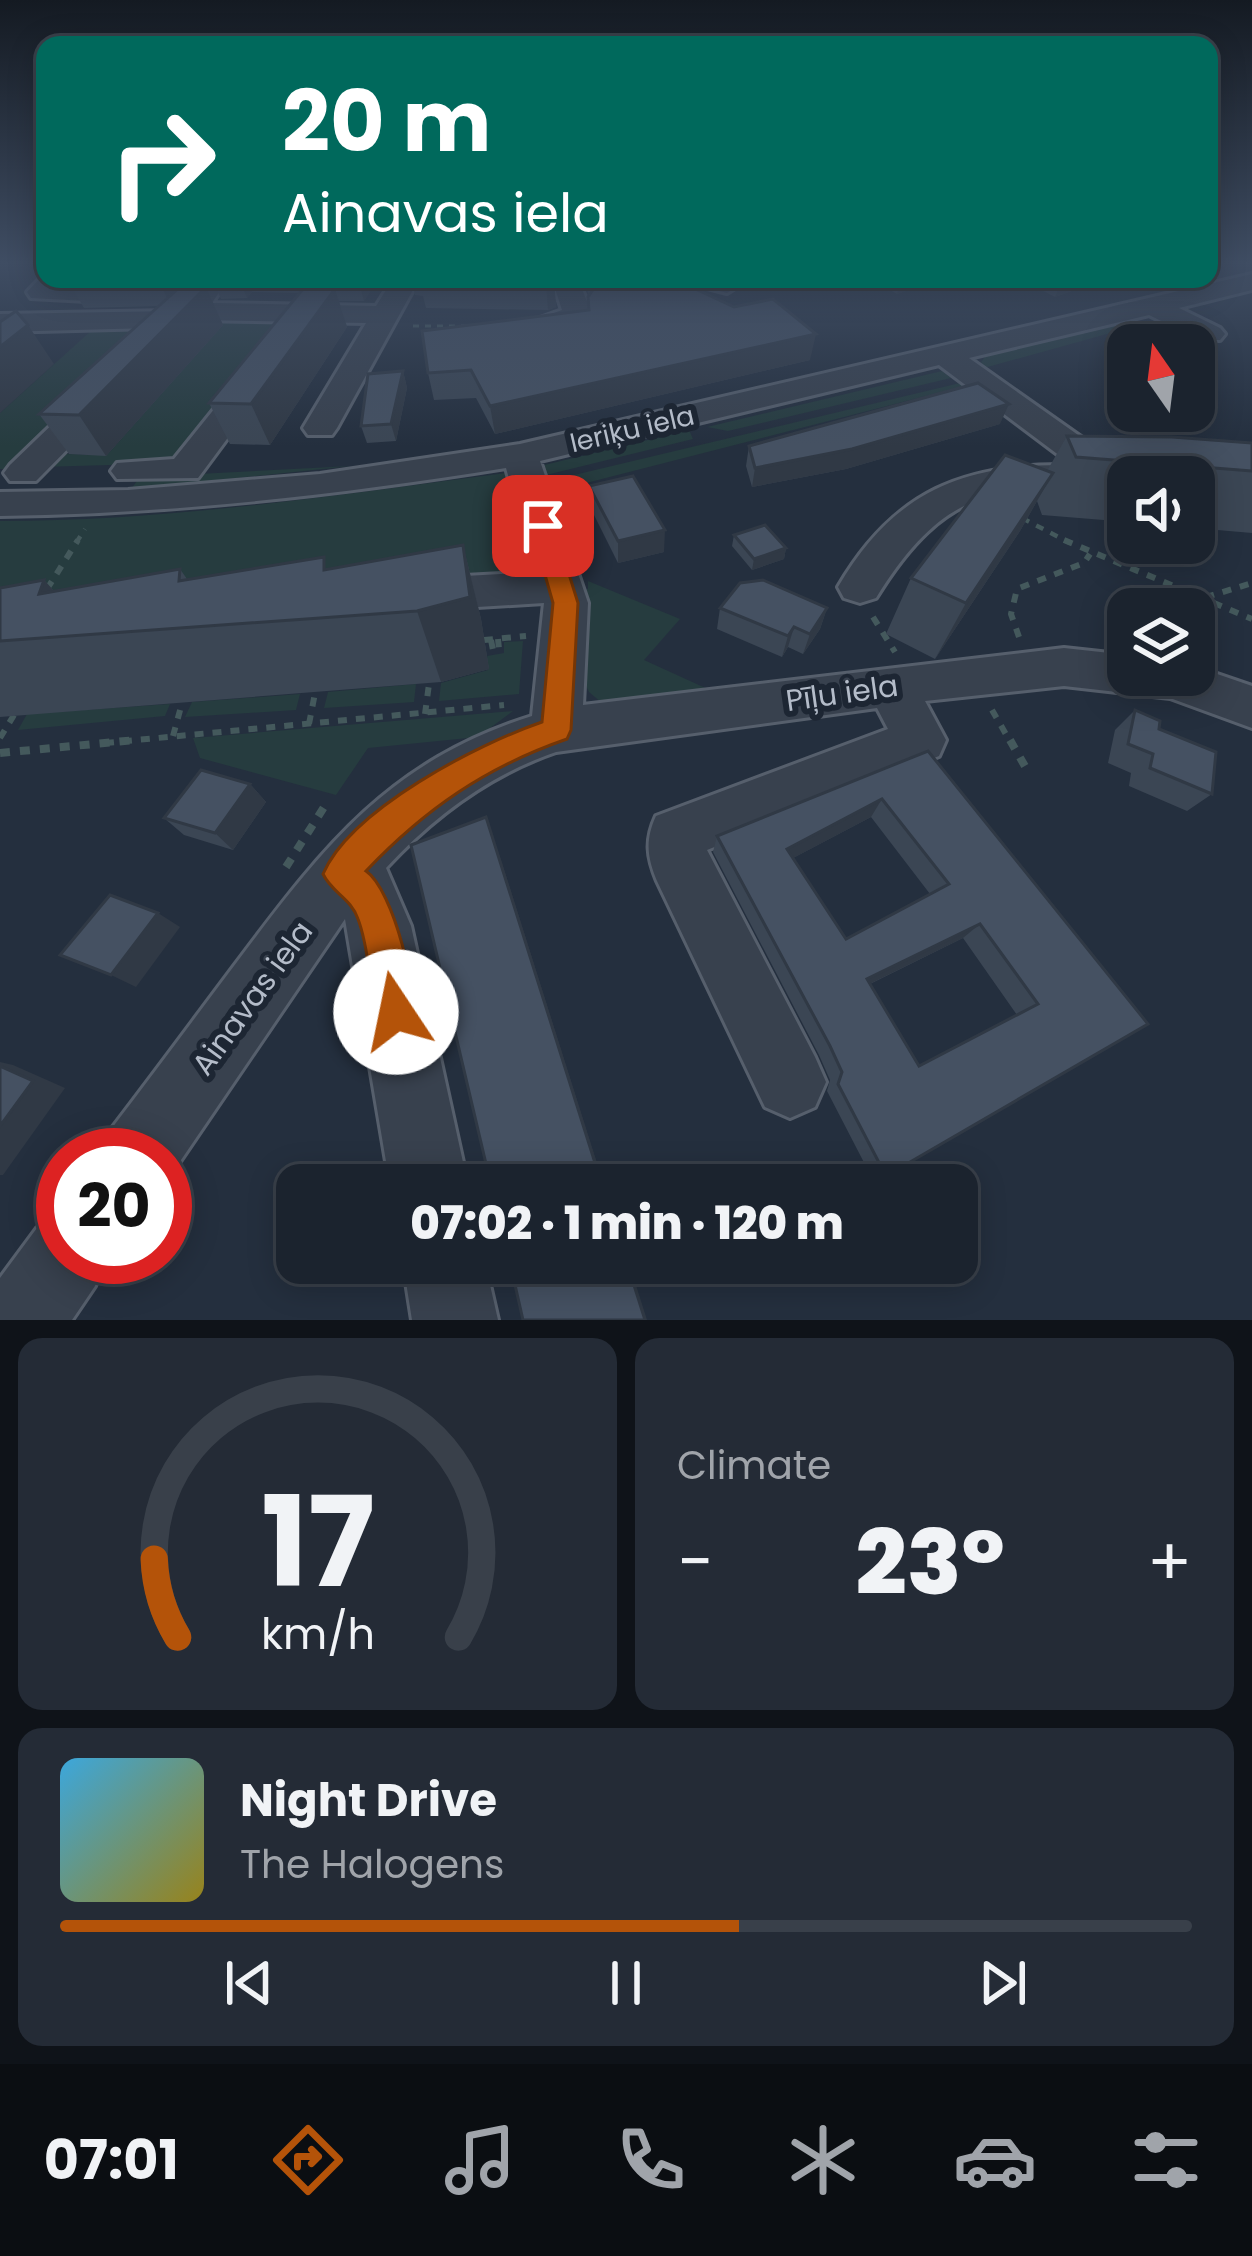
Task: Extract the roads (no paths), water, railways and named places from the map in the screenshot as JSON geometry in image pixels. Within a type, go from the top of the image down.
[{"type":"street","points":[[0,323],[55,323]]},
{"type":"street","points":[[8,484],[169,323]]},
{"type":"street","points":[[8,484],[185,470],[299,323]]},
{"type":"street","points":[[320,428],[385,323]]},
{"type":"street","points":[[542,327],[561,323]]},
{"type":"street","name":"Ieriķu iela","points":[[8,484],[110,502],[320,486],[520,455],[691,415],[889,382],[1128,323]]},
{"type":"street","points":[[13,352],[47,324]]},
{"type":"street","points":[[959,366],[1107,470]]},
{"type":"street","points":[[520,455],[562,586],[566,634],[557,720]]},
{"type":"street","points":[[860,587],[902,530],[952,490],[1015,476],[1107,479]]},
{"type":"street","points":[[370,598],[562,586]]},
{"type":"street","name":"Pīļu iela","points":[[557,720],[1040,668],[1107,673]]},
{"type":"street","points":[[790,1082],[678,861],[676,835],[920,740],[903,684]]},
{"type":"street","points":[[1215,693],[1252,706]]},
{"type":"street","name":"Ainavas iela","points":[[158,1128],[340,874],[389,824],[438,784],[557,720]]},
{"type":"street","points":[[340,874],[364,890],[379,926],[425,1164]]},
{"type":"street","points":[[21,1320],[47,1284]]},
{"type":"street","points":[[448,1284],[455,1320]]}]
